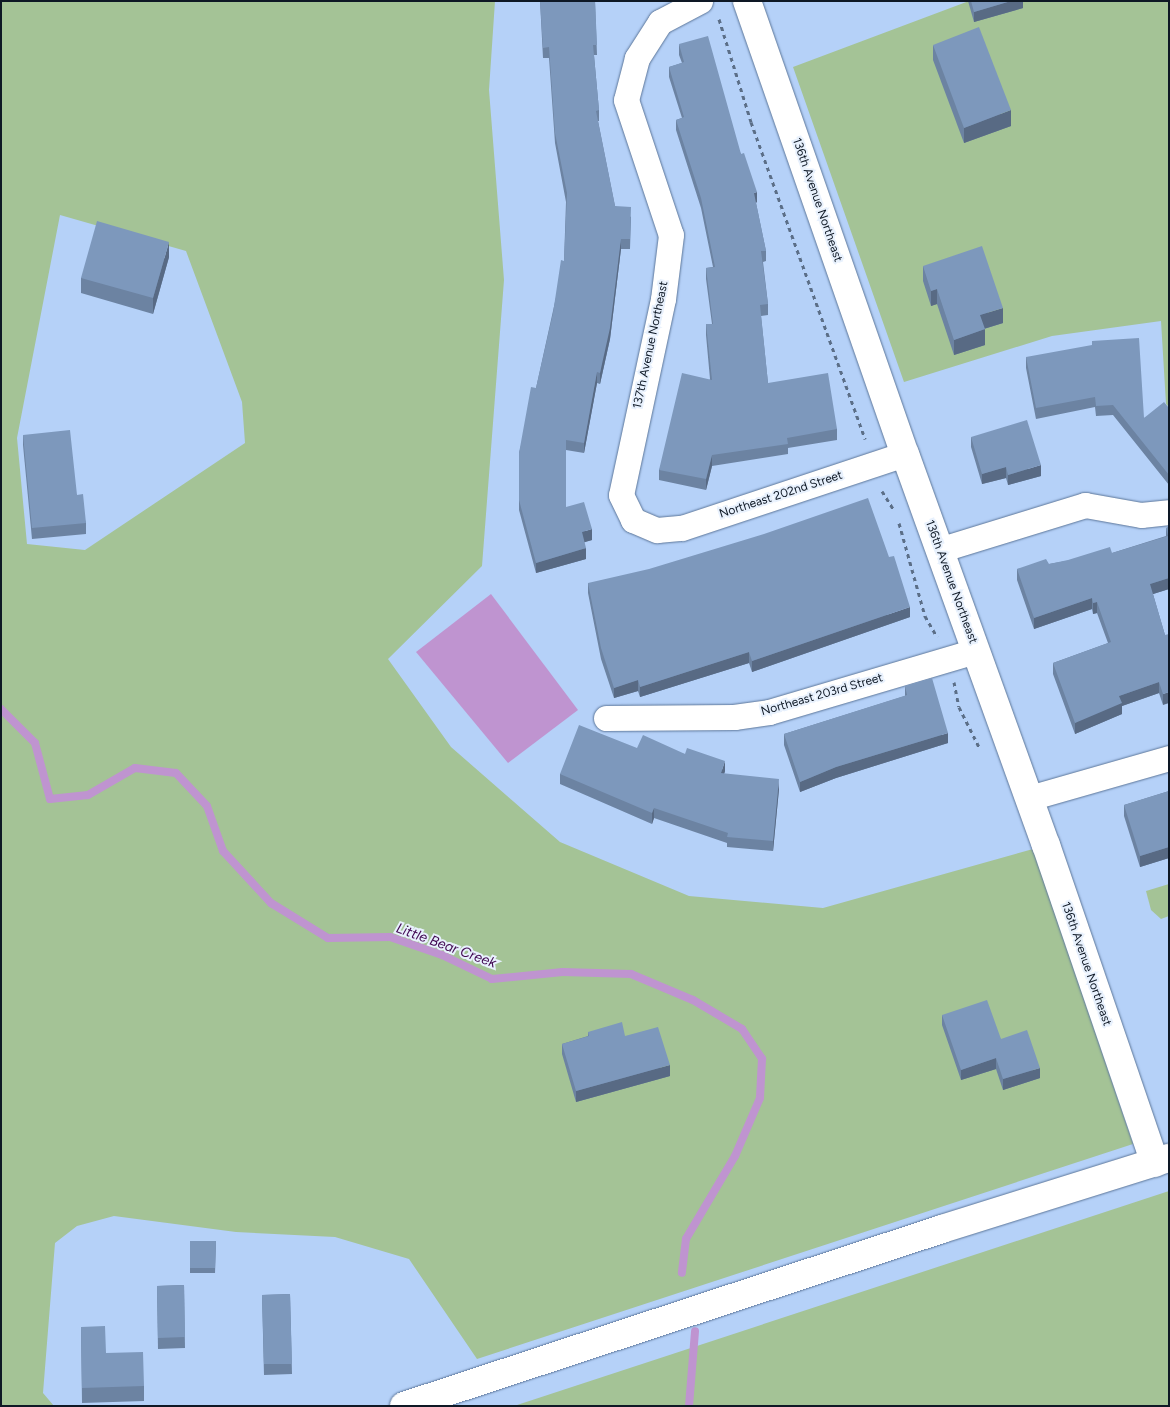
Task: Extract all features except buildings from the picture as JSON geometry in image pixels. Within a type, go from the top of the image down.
[{"type":"street","name":"136th Avenue Northeast","points":[[747,1],[975,651],[1162,1161]]},
{"type":"street","name":"137th Avenue Northeast","points":[[657,530],[633,520],[621,495],[663,299],[671,235],[626,100],[637,58],[660,22],[709,8]]},
{"type":"street","name":"Northeast 202nd Street","points":[[657,530],[682,528],[905,454]]},
{"type":"street","points":[[939,550],[1085,505],[1141,515],[1169,512]]},
{"type":"street","name":"Northeast 203rd Street","points":[[606,718],[734,718],[769,712],[975,651]]},
{"type":"street","points":[[1029,798],[1169,758]]},
{"type":"street","points":[[404,1406],[925,1234],[1162,1161]]},
{"type":"path","points":[[709,8],[865,439]]},
{"type":"path","points":[[882,491],[898,522],[925,616],[932,624]]},
{"type":"path","points":[[953,680],[959,707],[979,747]]},
{"type":"green space","points":[[1,1],[495,1],[489,90],[504,280],[482,566],[388,659],[451,747],[560,842],[689,896],[823,908],[1033,849],[1133,1144],[477,1359],[409,1259],[335,1237],[236,1232],[114,1216],[77,1226],[55,1243],[43,1393],[54,1406],[1,1406]],"holes":[[[60,215],[186,251],[242,402],[245,443],[85,550],[27,544],[17,438]]]},
{"type":"green space","points":[[969,1],[1169,1],[1169,407],[1166,404],[1161,321],[1052,336],[904,382],[793,67]]},
{"type":"green space","points":[[1169,884],[1169,916],[1161,919],[1151,910],[1146,891]]},
{"type":"green space","points":[[1169,1191],[1169,1406],[514,1406]]},
{"type":"shaded area","points":[[491,594],[578,710],[508,763],[416,652]]},
{"type":"waterway","name":"Little Bear Creek","points":[[1,709],[35,743],[50,799],[88,795],[135,768],[176,773],[207,806],[223,851],[271,903],[328,938],[390,937],[442,955],[492,979],[563,972],[631,974],[693,1000],[742,1029],[762,1059],[760,1098],[735,1156],[686,1239],[682,1273]]},
{"type":"waterway","name":"Little Bear Creek","points":[[689,1406],[695,1331]]}]
